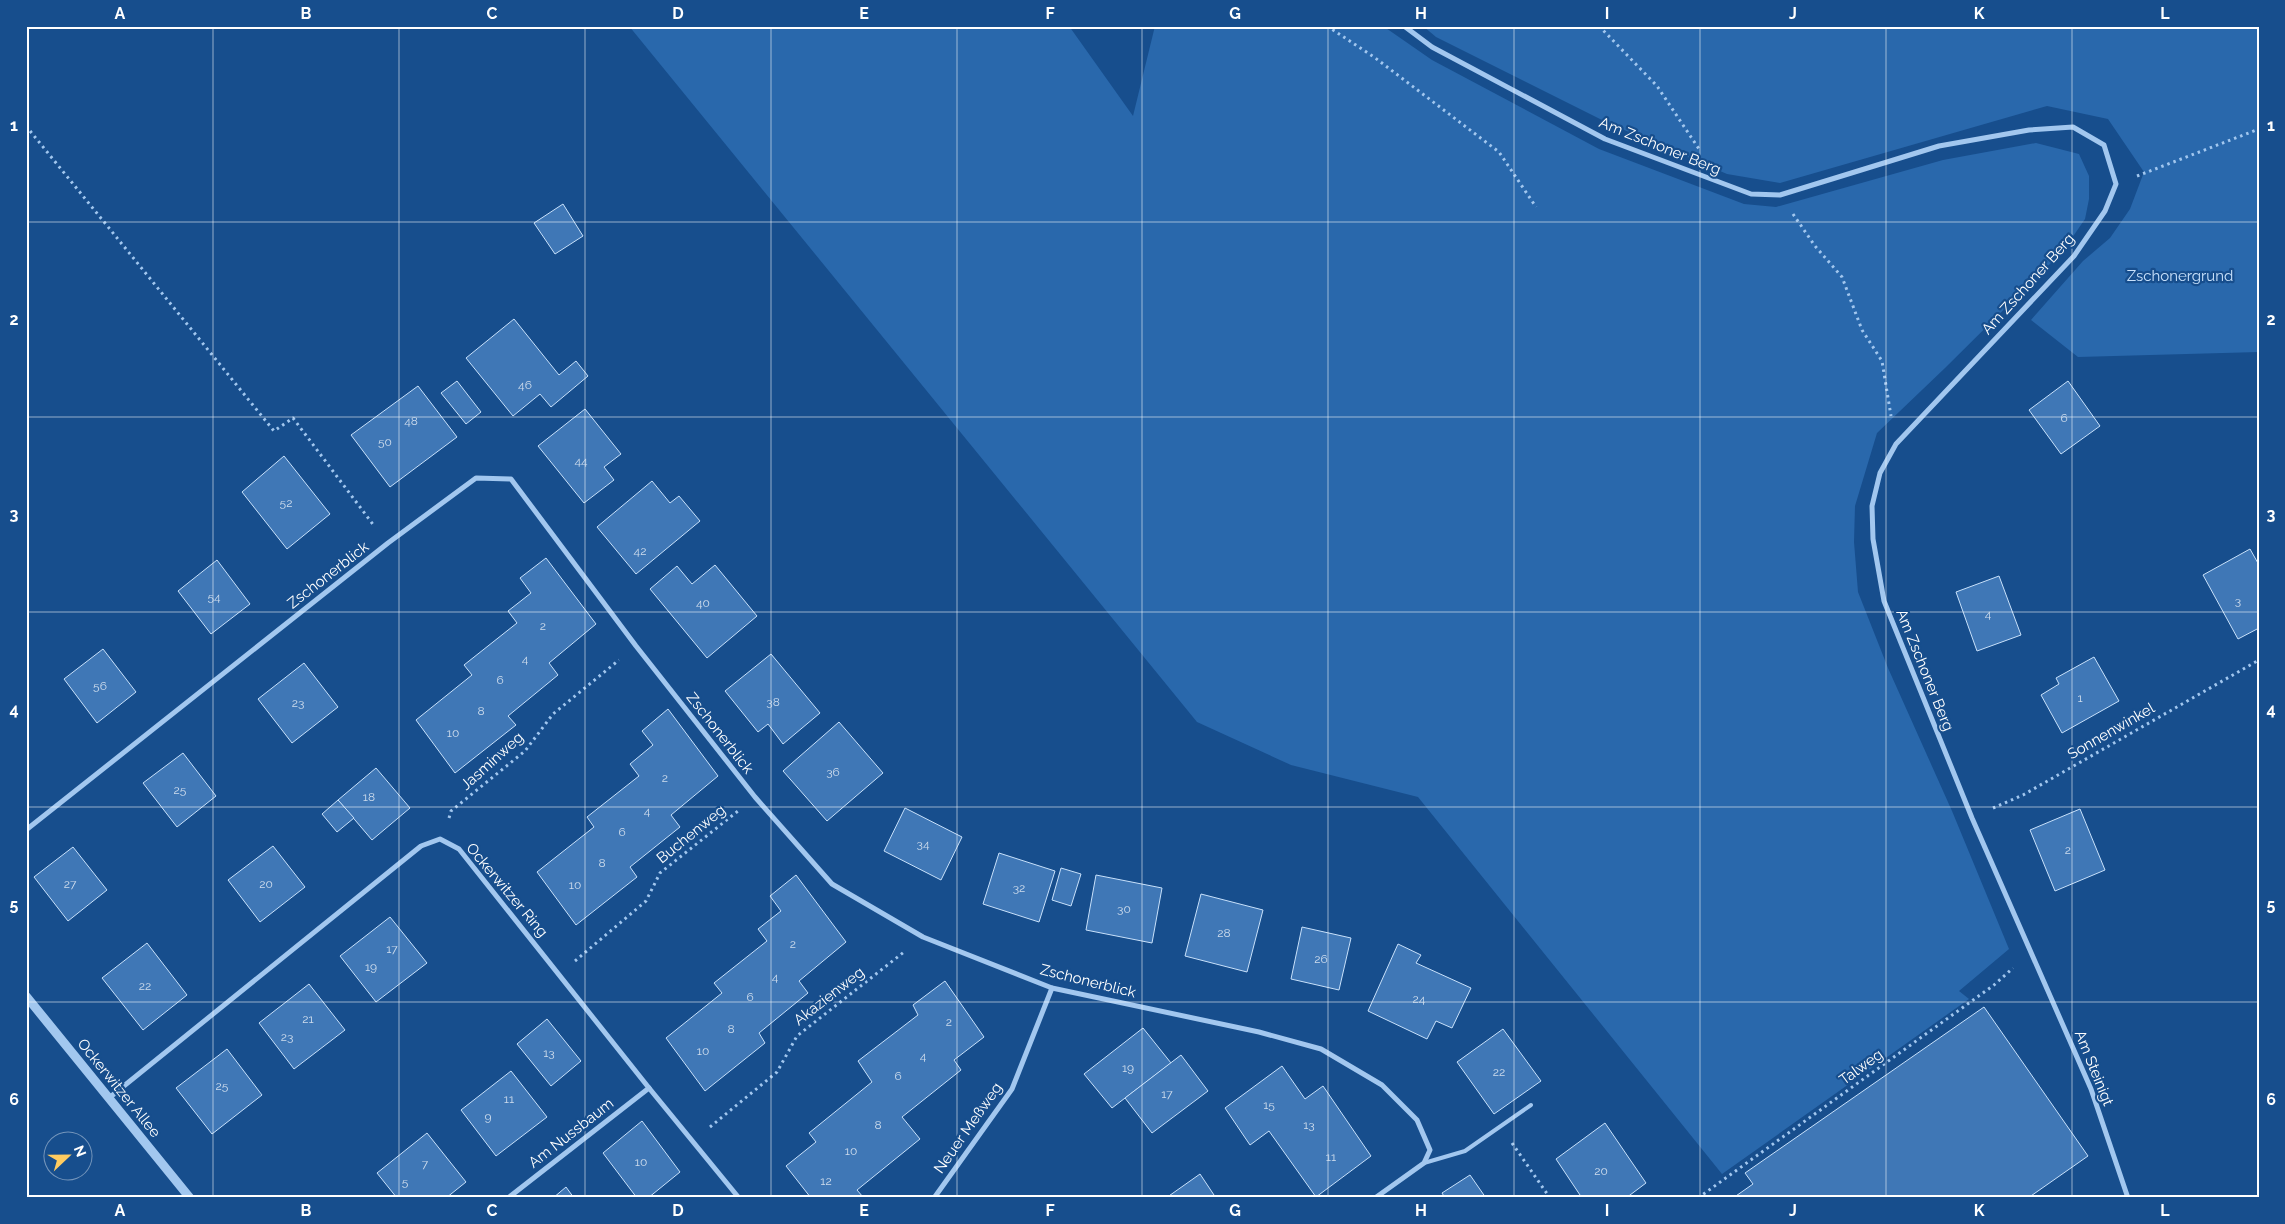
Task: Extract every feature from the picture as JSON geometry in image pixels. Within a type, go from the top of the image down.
[{"type":"street","name":"Am Zschoner Berg","points":[[1404,26],[1432,47],[1605,139],[1751,194],[1780,195],[1939,146],[2029,130],[2073,127],[2104,145],[2116,184],[2105,211],[2074,256],[1896,444],[1880,473],[1872,506],[1873,539],[1884,601],[1972,818],[2031,950]]},
{"type":"street","name":"Zschonerblick","points":[[26,830],[388,543],[476,478],[511,479],[636,646],[755,797],[832,884],[923,937],[1052,988],[1258,1032],[1321,1049],[1382,1085],[1417,1120],[1430,1150],[1424,1163]]},
{"type":"street","name":"Ockerwitzer Ring","points":[[440,839],[459,849],[739,1198]]},
{"type":"street","points":[[109,1098],[421,846],[440,839]]},
{"type":"street","name":"Am Steinigt","points":[[2031,950],[2091,1089],[2128,1198]]},
{"type":"street","name":"Neuer Meßweg","points":[[934,1198],[1012,1089],[1052,988]]},
{"type":"street","name":"Ockerwitzer Allee","points":[[26,996],[190,1198]]},
{"type":"street","name":"Am Nussbaum","points":[[508,1198],[649,1088]]},
{"type":"street","points":[[1375,1198],[1424,1163]]},
{"type":"lane","points":[[1424,1163],[1465,1151],[1531,1105]]},
{"type":"path","points":[[1327,26],[1374,58],[1499,152],[1536,207]]},
{"type":"path","points":[[1599,26],[1657,86],[1721,184]]},
{"type":"path","points":[[26,126],[274,431],[293,418],[388,543]]},
{"type":"path","points":[[2116,184],[2259,129]]},
{"type":"path","points":[[1780,195],[1815,246],[1842,277],[1862,330],[1882,361],[1896,444]]},
{"type":"path","name":"Jasminweg","points":[[440,839],[451,811],[525,752],[553,714],[636,646]]},
{"type":"path","name":"Sonnenwinkel","points":[[1972,818],[2023,795],[2259,660]]},
{"type":"path","name":"Buchenweg","points":[[560,974],[646,900],[660,873],[755,797]]},
{"type":"path","name":"Akazienweg","points":[[693,1142],[777,1072],[797,1036],[923,937]]},
{"type":"path","name":"Talweg","points":[[1698,1198],[1994,985],[2031,950]]},
{"type":"path","points":[[1500,1127],[1550,1198]]},
{"type":"green space","points":[[629,26],[1069,26],[1133,116],[1155,26],[1383,26],[1432,60],[1599,149],[1744,204],[1776,207],[1943,160],[2036,143],[2079,154],[2089,176],[2089,199],[2085,219],[2063,251],[1877,433],[1855,506],[1854,542],[1858,592],[1888,668],[1952,811],[2009,949],[1959,991],[1969,999],[1722,1174],[1418,797],[1291,765],[1197,722]]},
{"type":"green space","name":"Zschonergrund","points":[[1423,26],[2259,26],[2259,352],[2078,357],[2031,320],[2083,261],[2110,238],[2130,209],[2144,172],[2108,119],[2047,106],[1780,183],[1727,174],[1608,123],[1436,37]]},
{"type":"building","points":[[563,204],[583,236],[555,254],[534,223]]},
{"type":"building","points":[[514,319],[559,375],[576,361],[588,376],[551,407],[540,394],[513,416],[466,358]]},
{"type":"building","points":[[457,381],[481,412],[466,424],[441,393]]},
{"type":"building","points":[[2068,381],[2100,426],[2061,454],[2029,410]]},
{"type":"building","points":[[418,386],[457,437],[390,487],[351,435]]},
{"type":"building","points":[[585,409],[621,454],[604,467],[614,480],[584,503],[538,446]]},
{"type":"building","points":[[284,456],[330,514],[287,549],[242,492]]},
{"type":"building","points":[[652,481],[670,503],[679,496],[700,521],[636,574],[597,527]]},
{"type":"building","points":[[2250,549],[2259,565],[2259,628],[2238,639],[2203,575]]},
{"type":"building","points":[[546,558],[596,624],[549,663],[558,675],[508,716],[516,725],[455,773],[416,720],[472,675],[464,665],[517,623],[508,611],[531,593],[520,578]]},
{"type":"building","points":[[217,560],[250,604],[211,634],[178,591]]},
{"type":"building","points":[[715,565],[757,616],[707,658],[650,589],[677,566],[692,584]]},
{"type":"building","points":[[1999,576],[2021,635],[1977,651],[1956,592]]},
{"type":"building","points":[[103,649],[136,692],[97,723],[64,679]]},
{"type":"building","points":[[771,654],[820,713],[783,744],[768,724],[758,732],[725,691]]},
{"type":"building","points":[[2094,657],[2119,701],[2062,733],[2041,695],[2059,684],[2056,678]]},
{"type":"building","points":[[304,663],[338,707],[292,743],[258,699]]},
{"type":"building","points":[[668,709],[718,776],[671,815],[680,827],[630,867],[637,877],[576,925],[537,872],[594,827],[587,817],[639,776],[630,764],[653,745],[642,731]]},
{"type":"building","points":[[839,722],[883,773],[827,821],[783,771]]},
{"type":"building","points":[[183,753],[216,796],[177,827],[143,783]]},
{"type":"building","points":[[376,768],[410,808],[372,840],[338,800]]},
{"type":"building","points":[[338,800],[354,818],[337,832],[322,814]]},
{"type":"building","points":[[905,808],[962,837],[941,880],[884,851]]},
{"type":"building","points":[[2080,809],[2105,870],[2055,891],[2030,830]]},
{"type":"building","points":[[273,846],[305,887],[260,922],[228,880]]},
{"type":"building","points":[[73,847],[107,890],[68,921],[34,877]]},
{"type":"building","points":[[999,853],[1055,871],[1039,922],[983,904]]},
{"type":"building","points":[[1061,868],[1081,874],[1071,906],[1052,900]]},
{"type":"building","points":[[796,875],[846,942],[799,981],[808,993],[759,1033],[765,1043],[705,1091],[666,1038],[722,993],[714,983],[767,941],[758,929],[781,911],[770,896]]},
{"type":"building","points":[[1096,875],[1162,888],[1152,943],[1086,930]]},
{"type":"building","points":[[1201,894],[1263,910],[1247,972],[1185,956]]},
{"type":"building","points":[[390,917],[427,963],[376,1002],[340,956]]},
{"type":"building","points":[[1302,927],[1351,938],[1339,990],[1291,979]]},
{"type":"building","points":[[147,943],[187,995],[143,1030],[102,978]]},
{"type":"building","points":[[1398,944],[1421,955],[1416,963],[1471,988],[1452,1028],[1436,1021],[1427,1039],[1368,1011]]},
{"type":"building","points":[[945,981],[984,1037],[954,1060],[961,1070],[902,1117],[920,1139],[857,1190],[863,1197],[811,1198],[786,1166],[816,1142],[809,1133],[872,1082],[858,1061],[918,1015],[913,1005]]},
{"type":"building","points":[[309,984],[345,1030],[294,1069],[259,1023]]},
{"type":"building","points":[[1984,1007],[2088,1156],[2028,1198],[1733,1198],[1753,1184],[1745,1173]]},
{"type":"building","points":[[547,1019],[581,1061],[551,1086],[517,1044]]},
{"type":"building","points":[[1143,1028],[1171,1063],[1112,1108],[1084,1074]]},
{"type":"building","points":[[1503,1029],[1541,1081],[1494,1114],[1457,1062]]},
{"type":"building","points":[[227,1049],[262,1095],[212,1134],[176,1088]]},
{"type":"building","points":[[1181,1055],[1208,1091],[1152,1133],[1125,1098]]},
{"type":"building","points":[[1282,1066],[1305,1099],[1323,1086],[1371,1156],[1316,1197],[1269,1131],[1250,1145],[1225,1108]]},
{"type":"building","points":[[511,1071],[547,1117],[496,1156],[461,1110]]},
{"type":"building","points":[[642,1121],[680,1172],[648,1198],[637,1198],[603,1153]]},
{"type":"building","points":[[1605,1123],[1646,1183],[1626,1198],[1582,1198],[1556,1159]]},
{"type":"building","points":[[427,1133],[466,1182],[446,1198],[397,1198],[377,1173]]},
{"type":"building","points":[[1200,1174],[1216,1198],[1166,1198]]},
{"type":"building","points":[[1470,1175],[1486,1198],[1445,1198],[1442,1193]]},
{"type":"building","points":[[566,1187],[574,1198],[553,1198]]}]
